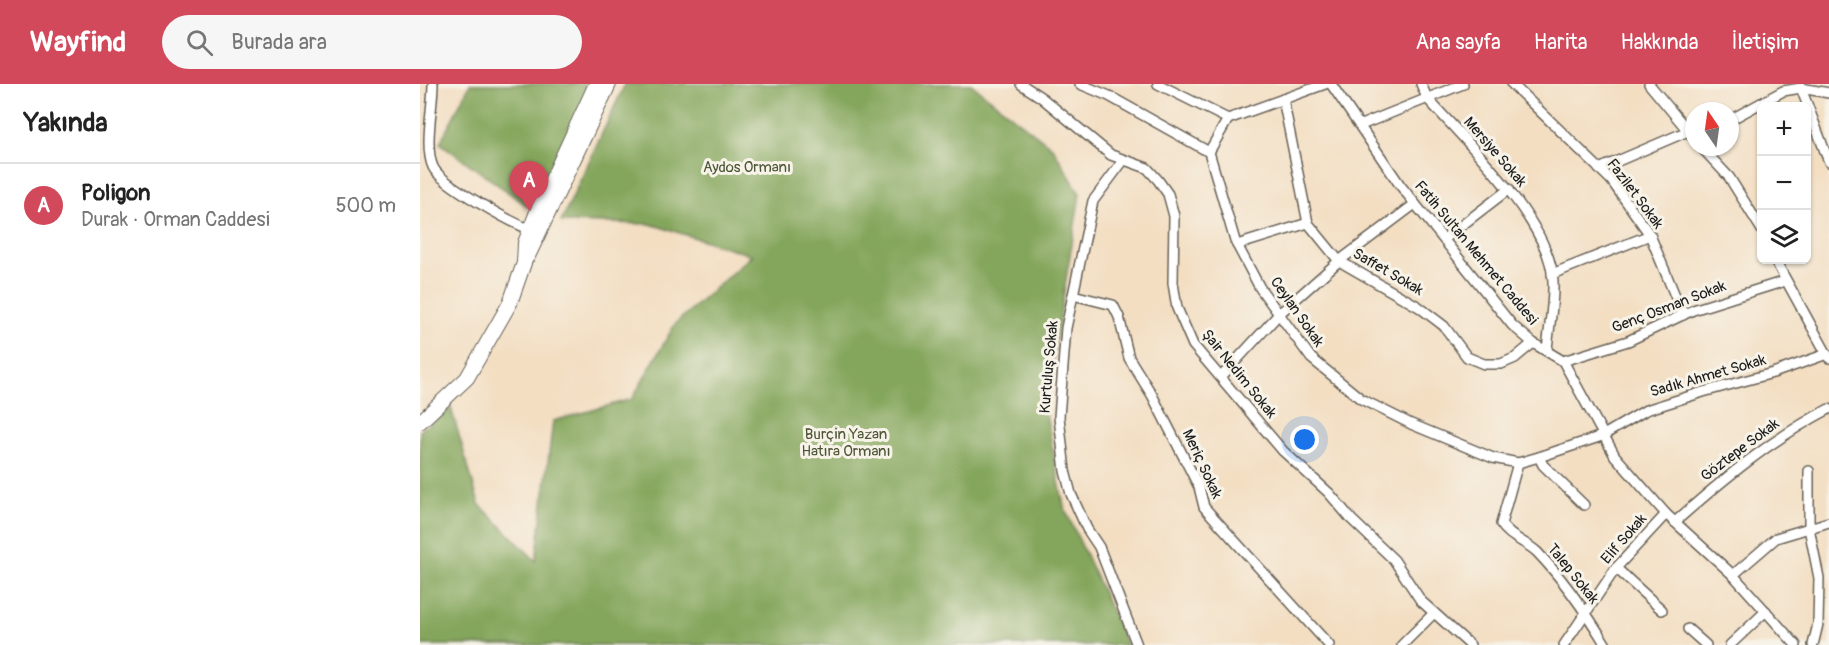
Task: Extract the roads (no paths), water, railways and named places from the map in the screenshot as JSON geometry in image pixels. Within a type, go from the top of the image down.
[{"type":"street","points":[[433,84],[429,145],[433,168],[465,194],[535,231]]},
{"type":"street","points":[[420,422],[467,378],[510,303],[535,231],[596,84]]},
{"type":"street","points":[[535,231],[609,84]]},
{"type":"street","name":"Şair Nedim Sokak","points":[[1021,84],[1042,98],[1111,155],[1122,161],[1133,162],[1148,168],[1168,194],[1175,225],[1173,283],[1177,308],[1193,345],[1282,451],[1329,493],[1351,519],[1394,560],[1420,601],[1470,645]]},
{"type":"street","points":[[1080,84],[1110,96],[1209,152],[1228,119],[1325,84]]},
{"type":"street","points":[[1158,84],[1228,119]]},
{"type":"street","name":"Fatih Sultan Mehmet Caddesi","points":[[1331,84],[1415,204],[1512,325],[1533,343],[1563,360]]},
{"type":"street","name":"Mersiye Sokak","points":[[1421,84],[1427,98],[1509,189],[1548,254],[1552,274],[1547,350]]},
{"type":"street","points":[[1361,125],[1463,84]]},
{"type":"street","name":"Fazilet Sokak","points":[[1512,84],[1599,169],[1650,235],[1683,315]]},
{"type":"street","points":[[1649,84],[1685,128]]},
{"type":"street","points":[[1801,88],[1829,162]]},
{"type":"street","points":[[1739,115],[1783,91],[1801,88],[1829,93]]},
{"type":"street","name":"Saffet Sokak","points":[[1283,99],[1308,223],[1339,261],[1419,307],[1444,326],[1467,357],[1484,364],[1501,364],[1515,358],[1533,343]]},
{"type":"street","points":[[1599,169],[1685,137]]},
{"type":"street","name":"Ceylan Sokak","points":[[1209,152],[1237,244],[1260,288],[1311,358],[1361,399],[1411,424],[1493,458],[1518,463],[1602,436]]},
{"type":"street","points":[[1710,156],[1730,177],[1757,223]]},
{"type":"street","name":"Kurtuluş Sokak","points":[[1122,161],[1093,201],[1066,328],[1059,417],[1065,471],[1071,494],[1087,529],[1099,547],[1137,645]]},
{"type":"street","points":[[1444,239],[1509,189]]},
{"type":"street","points":[[1221,377],[1279,314],[1339,261],[1415,204]]},
{"type":"street","points":[[1237,244],[1308,223]]},
{"type":"street","points":[[1552,274],[1650,235]]},
{"type":"street","points":[[1777,264],[1828,356]]},
{"type":"street","name":"Genç Osman Sokak","points":[[1563,360],[1628,341],[1683,315],[1785,281]]},
{"type":"street","name":"Meriç Sokak","points":[[1072,295],[1105,301],[1113,305],[1119,317],[1129,358],[1152,394],[1199,487],[1204,507],[1329,645]]},
{"type":"street","name":"Sadık Ahmet Sokak","points":[[1602,436],[1646,410],[1828,356]]},
{"type":"street","points":[[1563,360],[1602,436],[1615,456],[1666,514],[1733,575],[1796,645]]},
{"type":"street","name":"Göztepe Sokak","points":[[1675,522],[1723,480],[1775,440],[1829,409]]},
{"type":"street","points":[[1539,458],[1543,465],[1584,505]]},
{"type":"street","name":"Talep Sokak","points":[[1518,463],[1501,524],[1512,536],[1534,549],[1542,558],[1586,613],[1606,645]]},
{"type":"street","points":[[1809,471],[1809,528],[1819,578],[1818,624],[1813,645]]},
{"type":"street","name":"Elif Sokak","points":[[1564,645],[1616,568],[1666,514]]},
{"type":"street","points":[[1733,575],[1776,538],[1829,522]]},
{"type":"street","points":[[1616,568],[1662,610]]},
{"type":"street","points":[[1819,578],[1829,577]]},
{"type":"street","points":[[1730,645],[1766,611]]},
{"type":"street","points":[[1402,645],[1434,614]]},
{"type":"street","points":[[1688,629],[1706,645]]},
{"type":"place","name":"Poligon","points":[[529,211]]},
{"type":"park label","name":"Aydos Ormanı","points":[[747,167]]},
{"type":"park label","name":"Burçin Yazan Hatıra Ormanı","points":[[846,442]]}]
